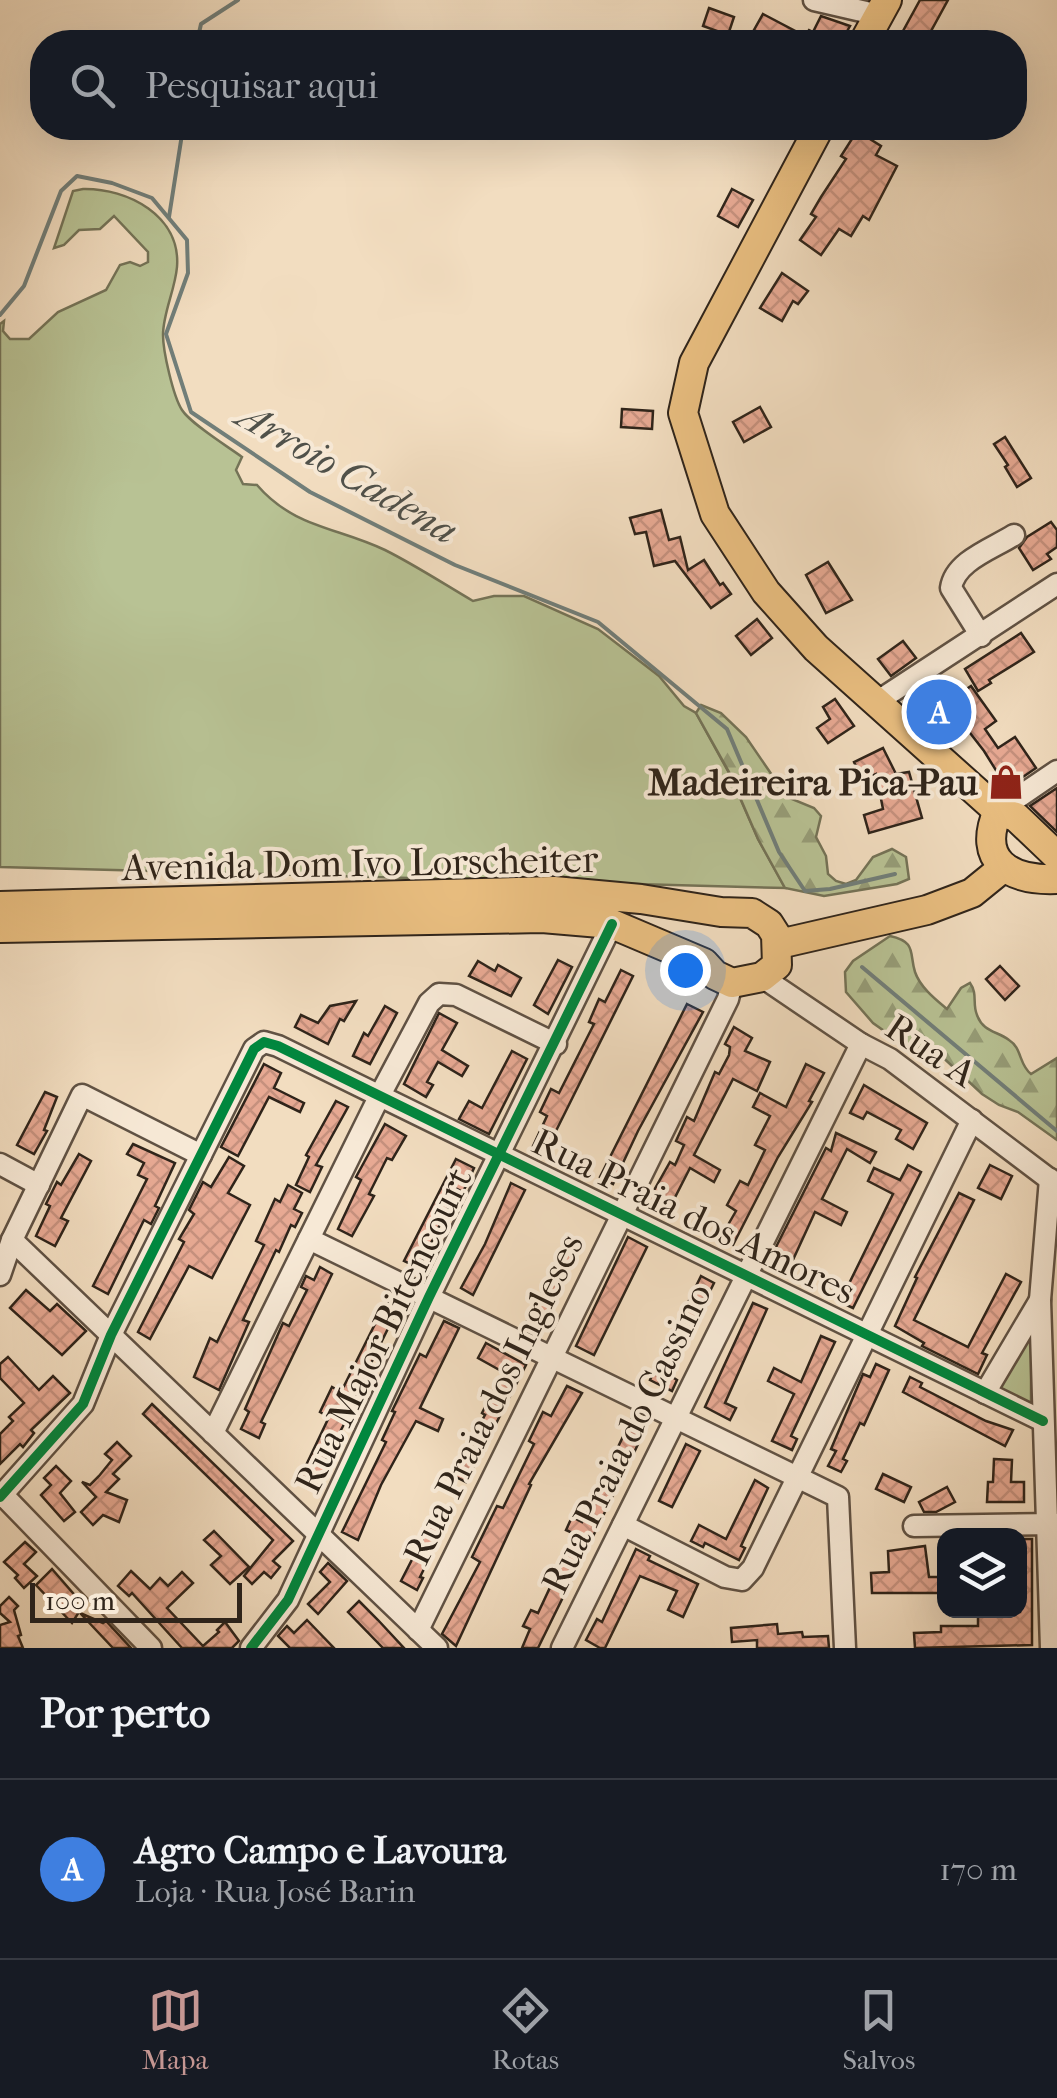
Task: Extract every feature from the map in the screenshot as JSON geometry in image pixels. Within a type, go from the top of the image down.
[{"type":"main road","points":[[871,30],[883,7]]},
{"type":"main road","points":[[813,140],[694,363],[682,412],[715,514],[766,592],[816,648],[998,811],[1016,817],[1057,856]]},
{"type":"main road","points":[[998,811],[989,832],[995,856],[1004,867],[1023,878],[1057,879]]},
{"type":"main road","points":[[732,983],[762,977],[777,965],[779,944],[927,910],[972,894],[1004,867]]},
{"type":"main road","name":"Avenida Dom Ivo Lorscheiter","points":[[0,906],[554,891],[752,913],[769,924],[779,944]]},
{"type":"main road","points":[[704,963],[704,932],[720,912]]},
{"type":"main road","name":"Avenida Dom Ivo Lorscheiter","points":[[0,928],[542,918],[612,924],[704,963],[715,975],[732,983]]},
{"type":"street","points":[[814,0],[883,7]]},
{"type":"street","points":[[981,636],[951,588],[952,581],[958,569],[1014,536]]},
{"type":"street","points":[[875,703],[1057,584]]},
{"type":"street","points":[[998,811],[1057,771]]},
{"type":"street","name":"Rua Major Bitencourt","points":[[251,1648],[288,1600],[429,1297],[612,924]]},
{"type":"street","name":"Rua A","points":[[762,977],[861,1044],[890,1059],[1053,1182]]},
{"type":"street","name":"Rua Praia dos Ingleses","points":[[418,1630],[728,999],[732,983]]},
{"type":"street","points":[[214,1433],[430,1003],[439,994],[456,995],[556,1044]]},
{"type":"street","name":"Rua Praia dos Amores","points":[[201,1155],[254,1049],[264,1042],[278,1046],[1043,1421]]},
{"type":"street","name":"Rua Praia do Cassino","points":[[562,1648],[861,1044]]},
{"type":"street","points":[[0,1275],[12,1240],[82,1096],[201,1155],[111,1335],[84,1404],[1,1494],[152,1648]]},
{"type":"street","points":[[623,1524],[724,1577],[742,1580],[753,1568],[972,1120]]},
{"type":"street","points":[[0,1164],[39,1185]]},
{"type":"street","points":[[1051,1648],[1052,1524],[1043,1421],[1040,1300],[1053,1182]]},
{"type":"street","points":[[309,1239],[838,1497],[845,1648]]},
{"type":"street","points":[[12,1240],[437,1648]]},
{"type":"street","points":[[985,1392],[1040,1300]]},
{"type":"street","points":[[914,1526],[1052,1524]]},
{"type":"green space","points":[[83,189],[134,200],[148,208],[170,233],[177,267],[163,335],[172,384],[187,416],[242,457],[236,470],[243,484],[257,485],[301,518],[385,550],[473,601],[524,596],[598,629],[659,676],[684,706],[696,713],[785,888],[0,867],[0,324],[4,321],[3,331],[10,339],[29,339],[58,312],[106,290],[120,265],[130,262],[140,266],[148,262],[148,252],[114,216],[100,229],[79,230],[64,245],[54,248],[73,191]]},
{"type":"green space","points":[[701,705],[721,713],[746,737],[787,797],[814,808],[821,816],[816,837],[826,856],[828,874],[836,881],[846,884],[856,880],[873,857],[892,849],[906,857],[909,879],[824,896],[785,888],[696,713]]},
{"type":"green space","points":[[890,936],[908,945],[920,983],[947,1009],[961,988],[970,983],[980,1021],[1013,1043],[1031,1074],[1057,1058],[1057,1140],[1018,1112],[982,1094],[935,1050],[904,1045],[873,1023],[846,992],[845,972],[853,961]]},
{"type":"green space","points":[[1031,1334],[1031,1409],[995,1393]]},
{"type":"building","points":[[920,0],[948,0],[932,30],[904,30]]},
{"type":"building","points":[[709,8],[734,17],[730,30],[703,26]]},
{"type":"building","points":[[763,14],[794,30],[754,30]]},
{"type":"building","points":[[821,16],[850,26],[848,30],[814,30]]},
{"type":"building","points":[[851,140],[871,140],[881,146],[876,155],[897,166],[869,220],[863,216],[851,236],[839,229],[821,255],[800,240],[816,217],[811,214],[846,159],[841,156]]},
{"type":"building","points":[[732,189],[753,200],[738,227],[718,216]]},
{"type":"building","points":[[782,273],[808,291],[798,304],[793,301],[782,321],[760,308]]},
{"type":"building","points":[[760,407],[771,427],[744,442],[733,422]]},
{"type":"building","points":[[622,409],[653,411],[652,429],[621,427]]},
{"type":"building","points":[[1005,437],[1031,478],[1017,487],[994,444]]},
{"type":"building","points":[[661,510],[669,540],[680,537],[688,570],[704,560],[720,585],[723,583],[731,594],[711,608],[675,561],[654,566],[646,532],[635,534],[630,518]]},
{"type":"building","points":[[1051,522],[1057,530],[1057,547],[1047,554],[1051,559],[1033,570],[1019,548],[1027,537]]},
{"type":"building","points":[[828,562],[852,600],[826,613],[806,575]]},
{"type":"building","points":[[757,619],[772,638],[751,655],[736,636]]},
{"type":"building","points":[[1021,633],[1034,652],[978,691],[965,669]]},
{"type":"building","points":[[903,641],[916,658],[891,676],[878,659]]},
{"type":"building","points":[[929,684],[942,701],[949,701],[971,686],[996,721],[985,729],[998,748],[1015,737],[1036,768],[1007,788],[953,711],[940,719],[915,694]]},
{"type":"building","points":[[835,699],[854,726],[828,743],[817,728],[830,719],[823,707]]},
{"type":"building","points":[[883,748],[896,774],[909,772],[922,818],[869,833],[864,815],[883,809],[876,774],[862,780],[854,762]]},
{"type":"building","points":[[1057,788],[1057,832],[1030,806]]},
{"type":"building","points":[[558,960],[572,967],[548,1014],[534,1005]]},
{"type":"building","points":[[478,961],[495,971],[498,965],[521,978],[511,996],[469,976]]},
{"type":"building","points":[[1000,966],[1019,986],[1005,1000],[986,979]]},
{"type":"building","points":[[621,970],[633,976],[546,1151],[533,1146],[547,1116],[540,1112],[551,1089],[559,1093],[594,1024],[589,1022],[599,999],[605,1002]]},
{"type":"building","points":[[356,1001],[344,1021],[340,1019],[328,1044],[295,1027],[301,1015],[318,1023],[330,1006]]},
{"type":"building","points":[[687,1004],[703,1012],[613,1184],[600,1177]]},
{"type":"building","points":[[385,1006],[397,1013],[370,1064],[353,1056],[364,1033],[368,1036]]},
{"type":"building","points":[[439,1013],[457,1023],[442,1050],[468,1066],[462,1076],[438,1062],[427,1082],[433,1085],[426,1097],[404,1084]]},
{"type":"building","points":[[734,1027],[752,1038],[745,1051],[770,1062],[757,1091],[733,1079],[694,1155],[720,1170],[714,1182],[690,1168],[668,1211],[648,1201],[670,1162],[675,1165],[684,1145],[676,1141],[687,1117],[694,1121],[715,1072],[719,1074],[729,1055],[730,1047],[725,1044]]},
{"type":"building","points":[[512,1051],[527,1059],[489,1134],[459,1119],[469,1101],[482,1108]]},
{"type":"building","points":[[264,1064],[281,1073],[274,1088],[304,1103],[300,1112],[269,1097],[238,1156],[221,1147]]},
{"type":"building","points":[[806,1064],[824,1073],[733,1245],[721,1237],[736,1211],[727,1205],[740,1181],[748,1185],[765,1150],[755,1145],[770,1116],[753,1107],[760,1093],[786,1107]]},
{"type":"building","points":[[864,1085],[927,1123],[913,1149],[896,1139],[901,1130],[867,1112],[863,1119],[850,1113]]},
{"type":"building","points":[[45,1092],[57,1097],[44,1130],[47,1131],[34,1154],[17,1145]]},
{"type":"building","points":[[336,1101],[348,1107],[316,1165],[322,1167],[310,1192],[296,1185],[309,1157],[306,1155]]},
{"type":"building","points":[[385,1124],[406,1136],[392,1160],[387,1158],[369,1194],[374,1196],[352,1236],[338,1229],[361,1180],[356,1177]]},
{"type":"building","points":[[836,1133],[876,1152],[870,1163],[847,1149],[822,1199],[847,1212],[841,1225],[815,1212],[786,1275],[770,1267],[779,1249],[776,1247],[826,1148],[831,1151]]},
{"type":"building","points":[[133,1144],[175,1163],[151,1224],[144,1220],[108,1294],[93,1286],[147,1179],[138,1175],[144,1163],[127,1154]]},
{"type":"building","points":[[79,1154],[91,1161],[61,1218],[68,1221],[55,1246],[36,1236],[57,1182],[61,1185]]},
{"type":"building","points":[[229,1157],[244,1166],[228,1193],[250,1205],[212,1278],[189,1266],[150,1339],[138,1332],[184,1242],[179,1239],[194,1214],[189,1210],[203,1182],[211,1187]]},
{"type":"building","points":[[456,1159],[474,1168],[463,1192],[457,1189],[419,1268],[404,1261]]},
{"type":"building","points":[[908,1165],[921,1172],[853,1308],[840,1302],[893,1194],[868,1181],[874,1168],[900,1180]]},
{"type":"building","points":[[990,1165],[1012,1176],[1001,1199],[978,1188]]},
{"type":"building","points":[[511,1183],[525,1190],[473,1295],[461,1288]]},
{"type":"building","points":[[288,1185],[302,1193],[294,1209],[302,1213],[295,1227],[291,1225],[279,1252],[276,1250],[243,1320],[249,1322],[219,1390],[194,1377],[210,1338],[217,1342],[264,1245],[256,1241],[275,1199],[280,1202]]},
{"type":"building","points":[[959,1193],[974,1200],[914,1320],[968,1347],[1006,1274],[1021,1282],[982,1353],[987,1355],[978,1374],[922,1346],[924,1343],[895,1326],[915,1277]]},
{"type":"building","points":[[628,1237],[647,1247],[594,1355],[576,1346]]},
{"type":"building","points":[[563,1249],[576,1255],[540,1327],[527,1321]]},
{"type":"building","points":[[320,1267],[332,1274],[261,1422],[265,1424],[259,1438],[241,1429],[249,1412],[245,1409],[283,1323],[289,1326],[307,1290],[301,1287],[306,1276],[314,1280]]},
{"type":"building","points":[[701,1276],[714,1283],[669,1375],[677,1380],[672,1391],[650,1380]]},
{"type":"building","points":[[26,1290],[50,1311],[57,1304],[86,1331],[62,1355],[10,1308]]},
{"type":"building","points":[[386,1302],[398,1308],[326,1458],[331,1461],[320,1485],[301,1476],[329,1417],[320,1412],[332,1387],[341,1392]]},
{"type":"building","points":[[753,1303],[767,1309],[725,1403],[736,1408],[730,1420],[705,1407]]},
{"type":"building","points":[[444,1321],[459,1328],[420,1408],[443,1419],[438,1431],[416,1421],[381,1485],[358,1540],[342,1532],[386,1442],[382,1440],[395,1412],[392,1411],[420,1354],[426,1357]]},
{"type":"building","points":[[821,1336],[835,1342],[791,1436],[797,1439],[792,1450],[772,1441],[794,1394],[768,1381],[774,1368],[801,1382]]},
{"type":"building","points":[[486,1343],[526,1365],[466,1482],[452,1475],[503,1372],[478,1358]]},
{"type":"building","points":[[8,1357],[39,1390],[53,1376],[70,1393],[31,1430],[34,1433],[23,1447],[20,1444],[0,1464],[0,1434],[13,1421],[9,1417],[24,1403],[0,1378],[0,1364]]},
{"type":"building","points":[[876,1364],[889,1370],[864,1425],[860,1423],[843,1459],[847,1461],[841,1472],[828,1466],[836,1451],[831,1449],[863,1374],[870,1377]]},
{"type":"building","points":[[910,1377],[922,1383],[920,1387],[986,1421],[1013,1430],[1005,1446],[903,1392]]},
{"type":"building","points":[[567,1386],[582,1393],[529,1484],[456,1646],[442,1634],[480,1562],[472,1557],[497,1506],[503,1508],[534,1444],[529,1441],[543,1412],[551,1416]]},
{"type":"building","points":[[152,1404],[293,1541],[273,1561],[280,1567],[271,1578],[264,1572],[252,1584],[244,1576],[273,1540],[143,1414]]},
{"type":"building","points":[[631,1420],[646,1427],[631,1459],[538,1648],[522,1648],[530,1629],[523,1626],[531,1610],[538,1613],[575,1534],[566,1530],[572,1517],[582,1522]]},
{"type":"building","points":[[117,1442],[131,1456],[113,1474],[119,1479],[106,1492],[127,1500],[119,1522],[103,1515],[93,1525],[81,1512],[96,1497],[82,1482],[90,1485],[99,1476],[112,1460],[105,1454]]},
{"type":"building","points":[[686,1444],[700,1451],[672,1507],[659,1501]]},
{"type":"building","points":[[994,1459],[1012,1460],[1011,1482],[1024,1482],[1024,1502],[987,1502]]},
{"type":"building","points":[[56,1466],[71,1481],[60,1493],[75,1512],[64,1521],[41,1495],[51,1485],[44,1478]]},
{"type":"building","points":[[883,1474],[911,1487],[904,1502],[876,1489]]},
{"type":"building","points":[[755,1480],[768,1488],[741,1546],[745,1548],[739,1560],[705,1543],[703,1547],[691,1541],[699,1525],[726,1539]]},
{"type":"building","points":[[947,1487],[955,1502],[936,1512],[924,1512],[919,1502]]},
{"type":"building","points":[[437,1511],[450,1517],[417,1590],[401,1581]]},
{"type":"building","points":[[214,1531],[249,1567],[230,1584],[211,1565],[221,1556],[204,1540]]},
{"type":"building","points":[[1027,1539],[1032,1539],[1032,1645],[915,1648],[914,1633],[941,1632],[941,1626],[978,1626],[978,1618],[1027,1618]]},
{"type":"building","points":[[25,1542],[36,1552],[24,1564],[37,1576],[24,1588],[15,1578],[18,1575],[4,1562]]},
{"type":"building","points":[[925,1546],[929,1577],[937,1577],[937,1593],[872,1593],[871,1573],[889,1572],[888,1551]]},
{"type":"building","points":[[636,1549],[650,1556],[648,1560],[698,1584],[683,1617],[668,1610],[677,1591],[640,1576],[605,1648],[600,1648],[586,1640],[597,1619],[602,1622]]},
{"type":"building","points":[[328,1563],[347,1581],[318,1614],[308,1604],[330,1582],[320,1572]]},
{"type":"building","points":[[52,1569],[79,1600],[71,1609],[79,1612],[72,1623],[36,1585]]},
{"type":"building","points":[[131,1571],[150,1589],[160,1578],[168,1586],[182,1572],[193,1583],[167,1608],[203,1646],[225,1622],[239,1641],[232,1648],[182,1648],[132,1593],[129,1596],[118,1586]]},
{"type":"building","points":[[9,1597],[18,1606],[14,1610],[23,1648],[0,1648],[0,1625],[10,1622],[0,1613],[0,1606]]},
{"type":"building","points":[[359,1601],[404,1648],[383,1648],[348,1612]]},
{"type":"building","points":[[80,1613],[106,1621],[131,1648],[113,1648]]},
{"type":"building","points":[[307,1620],[334,1648],[290,1648],[278,1636],[287,1626],[294,1633]]},
{"type":"building","points":[[777,1624],[778,1634],[828,1636],[829,1648],[757,1648],[757,1640],[732,1642],[731,1628]]},
{"type":"waterway","points":[[200,30],[201,24],[238,0]]},
{"type":"waterway","points":[[169,217],[181,140]]},
{"type":"waterway","name":"Arroio Cadena","points":[[0,315],[24,286],[61,191],[77,176],[112,183],[152,198],[187,240],[188,273],[166,334],[191,412],[310,492],[455,565],[598,622],[727,729],[779,852],[805,891],[895,874]]},
{"type":"waterway","name":"Arroio Cadena","points":[[862,967],[1057,1131]]},
{"type":"cycle path","points":[[251,1648],[288,1600],[429,1297],[612,924]]},
{"type":"cycle path","points":[[0,1497],[83,1404],[111,1335],[254,1049],[264,1042],[1043,1421]]},
{"type":"place","name":"Agro Campo e Lavoura","points":[[939,712]]},
{"type":"place","name":"Madeireira Pica-Pau","points":[[1006,782]]}]
